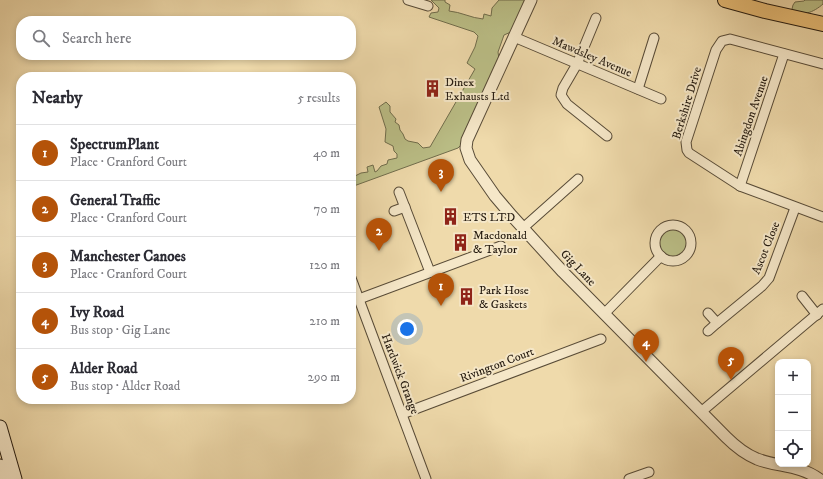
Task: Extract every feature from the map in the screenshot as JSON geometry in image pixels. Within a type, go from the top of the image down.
[{"type":"main road","points":[[725,0],[823,24]]},
{"type":"main road","points":[[0,427],[15,479]]},
{"type":"main road","points":[[0,466],[4,479]]},
{"type":"street","points":[[408,0],[428,6]]},
{"type":"street","name":"Gig Lane","points":[[530,0],[467,140],[466,148],[470,160],[495,196],[563,272],[726,437],[748,455],[767,462],[801,469],[819,479]]},
{"type":"street","points":[[596,18],[577,64],[563,88],[561,95],[567,104],[610,135]]},
{"type":"street","name":"Mawdsley Avenue","points":[[514,37],[662,99]]},
{"type":"street","points":[[638,89],[654,38]]},
{"type":"street","name":"Berkshire Drive","points":[[823,64],[730,39],[722,41],[716,50],[686,142],[689,153],[740,186],[795,208],[823,217]]},
{"type":"street","name":"Abingdon Avenue","points":[[740,186],[784,54]]},
{"type":"street","points":[[523,228],[578,179]]},
{"type":"street","points":[[399,192],[430,272]]},
{"type":"street","points":[[394,211],[405,207]]},
{"type":"street","name":"Ascot Close","points":[[708,331],[762,286],[769,278],[795,208]]},
{"type":"street","points":[[359,299],[501,246]]},
{"type":"street","points":[[604,314],[661,256]]},
{"type":"street","name":"Hardwick Grange","points":[[356,291],[426,479]]},
{"type":"street","points":[[701,412],[820,312],[802,296]]},
{"type":"street","points":[[708,313],[717,323]]},
{"type":"street","name":"Rivington Court","points":[[402,414],[601,338]]},
{"type":"street","points":[[629,479],[649,472]]},
{"type":"green space","points":[[431,0],[445,0],[445,2],[450,5],[449,11],[483,19],[484,14],[491,16],[492,8],[499,0],[527,0],[511,32],[504,35],[498,52],[499,59],[463,143],[458,148],[356,185],[356,176],[368,172],[367,167],[373,165],[375,172],[381,166],[387,164],[388,160],[397,158],[397,154],[394,151],[393,146],[385,142],[386,129],[379,107],[386,102],[390,106],[390,112],[396,119],[395,122],[399,125],[405,139],[418,143],[423,148],[430,147],[475,69],[467,63],[475,47],[478,36],[474,32],[429,17],[431,13],[438,12],[439,8]]},
{"type":"green space","points":[[805,0],[823,0],[823,4],[808,13],[799,13],[792,9],[795,2]]},
{"type":"green space","points":[[673,229],[683,233],[687,243],[683,253],[673,257],[663,253],[659,243],[663,233]]},
{"type":"place","name":"Dinex Exhausts Ltd","points":[[432,89]]},
{"type":"place","name":"Manchester Canoes","points":[[441,192]]},
{"type":"place","name":"ETS LTD","points":[[450,217]]},
{"type":"place","name":"Macdonald & Taylor","points":[[460,242]]},
{"type":"place","name":"General Traffic","points":[[379,251]]},
{"type":"place","name":"Park Hose & Gaskets","points":[[466,297]]},
{"type":"place","name":"SpectrumPlant","points":[[441,306]]},
{"type":"place","name":"Ivy Road","points":[[646,362]]},
{"type":"place","name":"Alder Road","points":[[731,380]]}]
